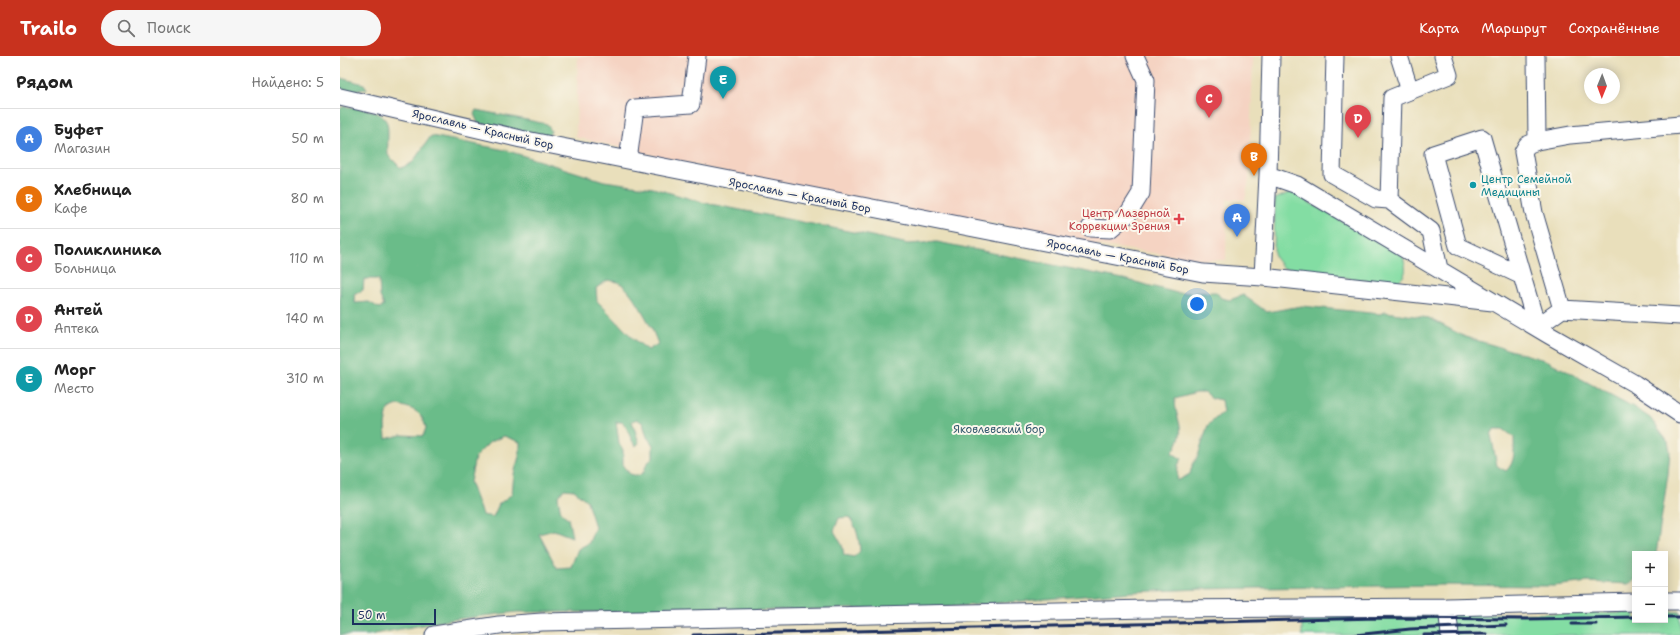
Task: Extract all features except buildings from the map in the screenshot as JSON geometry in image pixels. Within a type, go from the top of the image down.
[{"type":"street","points":[[628,160],[635,108],[691,104],[697,56]]},
{"type":"street","points":[[1090,228],[1110,229],[1128,214],[1141,193],[1146,80],[1135,56]]},
{"type":"street","points":[[1263,277],[1268,175],[1271,56]]},
{"type":"street","points":[[1334,56],[1332,174],[1376,199],[1390,200],[1431,231],[1439,269]]},
{"type":"street","points":[[1399,56],[1410,91]]},
{"type":"street","points":[[1390,200],[1392,98],[1449,75],[1443,56]]},
{"type":"street","points":[[1536,56],[1537,141]]},
{"type":"street","name":"Ярославль — Красный Бор","points":[[340,97],[521,139],[1203,273],[1263,277],[1493,302]]},
{"type":"street","points":[[1562,309],[1534,213],[1523,152],[1527,145],[1537,141],[1570,135],[1680,125]]},
{"type":"street","points":[[1522,276],[1458,246],[1433,154],[1482,138],[1522,276],[1536,327]]},
{"type":"street","points":[[1268,175],[1298,186],[1493,302],[1635,384],[1680,414]]},
{"type":"street","points":[[1536,327],[1562,309],[1680,316]]},
{"type":"street","points":[[1668,601],[1680,601]]},
{"type":"street","points":[[434,635],[499,625],[542,622],[1140,609],[1447,607],[1632,602]]},
{"type":"street","points":[[1447,607],[1450,635]]},
{"type":"shaded area","points":[[578,56],[1253,56],[1249,180],[1245,200],[1227,199],[1226,260],[1204,260],[1089,244],[957,215],[915,211],[715,170],[576,137]]},
{"type":"green space","points":[[340,78],[364,84],[367,89],[352,91],[340,90]]},
{"type":"green space","name":"Яковлевский бор","points":[[342,107],[347,107],[374,111],[384,118],[388,126],[388,155],[401,168],[412,163],[431,136],[505,150],[604,181],[653,188],[705,203],[908,244],[937,242],[1128,280],[1177,293],[1216,292],[1221,298],[1230,300],[1243,295],[1267,312],[1302,306],[1380,314],[1385,312],[1429,318],[1465,337],[1548,361],[1635,408],[1650,418],[1668,442],[1670,451],[1656,551],[1632,551],[1632,582],[1628,584],[1588,582],[1554,586],[1440,585],[1200,589],[1131,592],[949,607],[674,612],[517,612],[449,620],[369,635],[340,635],[340,109]],"holes":[[[364,279],[379,279],[380,296],[384,306],[379,308],[369,302],[355,303],[354,295],[363,290]],[[608,280],[620,283],[637,302],[652,329],[658,344],[648,350],[641,345],[597,301],[596,288]],[[1196,392],[1204,392],[1211,398],[1221,400],[1223,412],[1208,425],[1198,456],[1192,466],[1190,474],[1177,481],[1178,465],[1182,459],[1172,453],[1180,437],[1180,426],[1175,398]],[[398,405],[417,412],[422,418],[426,428],[423,436],[401,435],[386,439],[385,425],[388,409]],[[637,419],[643,423],[647,437],[653,445],[653,457],[646,465],[644,472],[638,476],[630,474],[623,466],[623,450],[619,443],[616,422],[622,422],[625,425],[636,446],[639,443],[632,421]],[[1494,429],[1503,429],[1514,437],[1514,455],[1511,464],[1506,471],[1497,466],[1491,435]],[[504,436],[520,442],[520,453],[514,474],[512,494],[499,504],[493,517],[482,515],[470,482],[475,457],[490,442]],[[564,489],[574,490],[587,501],[595,527],[589,543],[578,549],[571,567],[557,568],[539,534],[554,530],[572,537],[568,518],[561,513],[558,497]],[[849,517],[857,533],[860,551],[854,557],[844,555],[842,545],[834,531],[839,518]]]},
{"type":"green space","points":[[476,110],[547,124],[551,131],[547,138],[478,123],[474,114]]},
{"type":"green space","points":[[1291,192],[1403,256],[1405,266],[1404,276],[1394,285],[1283,268],[1274,256],[1275,199]]},
{"type":"green space","points":[[1668,612],[1680,612],[1680,635],[1302,635],[1302,615],[1632,613],[1632,623],[1668,623]]},
{"type":"railway","points":[[693,635],[1378,618],[1527,619],[1632,617]]},
{"type":"railway","points":[[1668,617],[1680,617]]},
{"type":"railway","points":[[1572,624],[1596,624]]},
{"type":"railway","points":[[1355,635],[1410,629],[1506,625]]},
{"type":"railway","points":[[1424,635],[1486,634]]},
{"type":"place","name":"Морг","points":[[723,99]]},
{"type":"place","name":"Поликлиника","points":[[1209,118]]},
{"type":"place","name":"Антей","points":[[1358,138]]},
{"type":"place","name":"Хлебница","points":[[1254,176]]},
{"type":"place","name":"Центр Семейной Медицины","points":[[1473,185]]},
{"type":"place","name":"Центр Лазерной Коррекции Зрения","points":[[1179,219]]},
{"type":"place","name":"Буфет","points":[[1237,237]]}]
